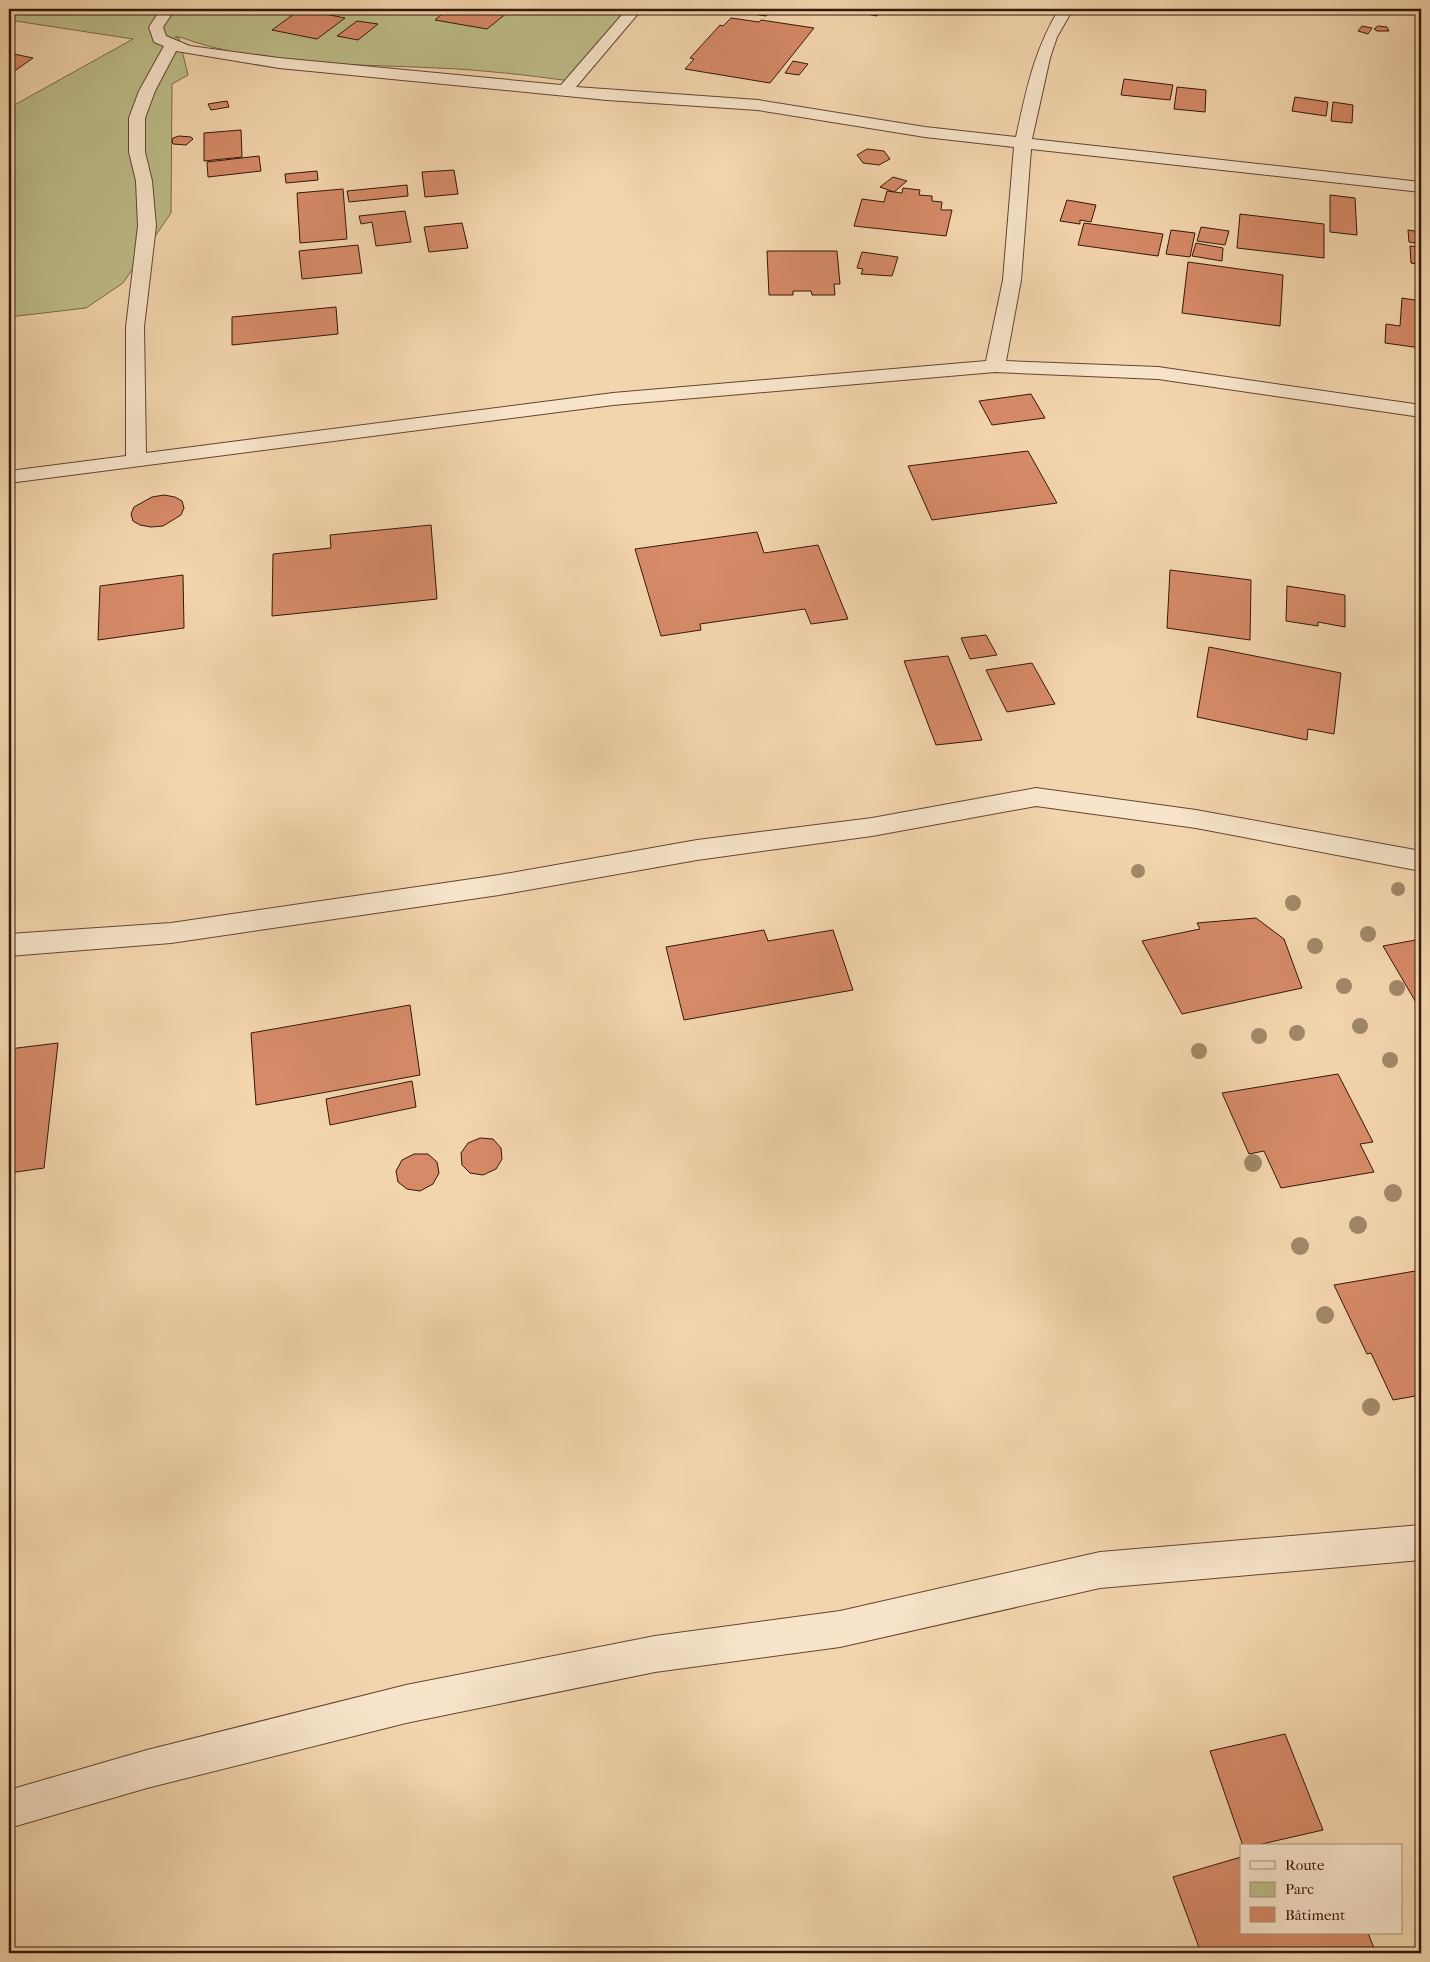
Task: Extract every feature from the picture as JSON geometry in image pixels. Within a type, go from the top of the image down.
[{"type":"street","points":[[168,9],[156,27],[159,39],[187,50],[307,66],[607,95],[758,105],[926,132],[1421,187]]},
{"type":"street","points":[[565,90],[635,9]]},
{"type":"street","points":[[995,366],[1012,280],[1023,142],[1042,58],[1050,37],[1066,9]]},
{"type":"street","points":[[136,462],[135,327],[147,226],[144,181],[137,152],[137,118],[146,91],[172,45]]},
{"type":"street","points":[[9,477],[613,400],[995,366],[1158,373],[1421,411]]},
{"type":"street","points":[[9,945],[170,933],[499,885],[697,850],[872,827],[1036,797],[1196,819],[1421,861]]},
{"type":"street","points":[[9,1809],[148,1769],[406,1704],[655,1654],[840,1629],[1100,1570],[1421,1542]]},
{"type":"green space","points":[[20,9],[175,9],[176,11],[178,9],[635,9],[601,50],[570,81],[471,70],[307,62],[242,54],[180,37],[175,37],[179,38],[188,75],[172,84],[171,213],[123,283],[86,308],[9,317],[9,108],[133,39],[9,20],[9,15]]},
{"type":"building","points":[[301,9],[345,18],[317,39],[272,30]]},
{"type":"building","points":[[448,9],[512,9],[487,29],[435,20]]},
{"type":"building","points":[[742,9],[772,9],[766,16],[739,12]]},
{"type":"building","points":[[859,9],[881,10],[877,16],[856,12]]},
{"type":"building","points":[[1356,9],[1388,9],[1387,13]]},
{"type":"building","points":[[731,18],[759,22],[761,20],[814,28],[770,83],[685,69],[694,59],[690,58],[720,25],[723,26]]},
{"type":"building","points":[[357,21],[378,24],[358,40],[337,36]]},
{"type":"building","points":[[1362,26],[1372,28],[1368,34],[1358,31]]},
{"type":"building","points":[[1378,26],[1387,27],[1389,31],[1377,31],[1374,29]]},
{"type":"building","points":[[9,53],[33,58],[9,75]]},
{"type":"building","points":[[793,61],[808,64],[799,75],[785,73]]},
{"type":"building","points":[[1124,79],[1173,85],[1170,100],[1121,95]]},
{"type":"building","points":[[1177,87],[1206,90],[1205,112],[1174,109]]},
{"type":"building","points":[[1295,97],[1328,102],[1326,116],[1292,111]]},
{"type":"building","points":[[227,101],[229,107],[211,110],[208,104]]},
{"type":"building","points":[[1333,102],[1353,105],[1352,123],[1331,121]]},
{"type":"building","points":[[241,130],[242,157],[204,161],[204,133]]},
{"type":"building","points":[[179,136],[191,137],[193,139],[186,145],[173,144],[173,138]]},
{"type":"building","points":[[867,149],[884,151],[890,159],[879,165],[863,163],[857,155]]},
{"type":"building","points":[[259,156],[261,171],[208,177],[207,162]]},
{"type":"building","points":[[454,170],[458,194],[425,197],[422,172]]},
{"type":"building","points":[[317,171],[318,180],[286,183],[285,174]]},
{"type":"building","points":[[893,177],[907,181],[894,192],[880,187]]},
{"type":"building","points":[[407,185],[408,196],[349,202],[347,191]]},
{"type":"building","points":[[903,188],[920,190],[919,195],[932,196],[932,201],[942,202],[941,210],[952,210],[946,236],[854,226],[862,199],[884,202],[887,191],[902,193]]},
{"type":"building","points":[[343,189],[347,239],[300,243],[297,193]]},
{"type":"building","points":[[1330,195],[1355,198],[1357,235],[1330,232]]},
{"type":"building","points":[[1067,200],[1096,205],[1091,222],[1080,220],[1080,224],[1060,221]]},
{"type":"building","points":[[405,211],[411,242],[376,246],[372,222],[361,224],[359,216]]},
{"type":"building","points":[[1240,214],[1324,224],[1324,258],[1237,248]]},
{"type":"building","points":[[462,223],[468,248],[429,252],[424,227]]},
{"type":"building","points":[[1084,223],[1163,234],[1158,256],[1078,245]]},
{"type":"building","points":[[1201,227],[1229,231],[1225,245],[1197,241]]},
{"type":"building","points":[[1171,230],[1195,233],[1190,257],[1166,254]]},
{"type":"building","points":[[1408,230],[1421,232],[1421,244],[1409,242]]},
{"type":"building","points":[[1196,243],[1223,248],[1222,261],[1192,256]]},
{"type":"building","points":[[358,245],[362,273],[302,279],[299,251]]},
{"type":"building","points":[[1410,246],[1421,247],[1421,265],[1411,263]]},
{"type":"building","points":[[767,251],[837,251],[840,284],[834,284],[835,295],[812,295],[811,291],[793,291],[793,295],[769,295]]},
{"type":"building","points":[[862,252],[898,257],[892,276],[861,274],[863,269],[857,268]]},
{"type":"building","points":[[1188,262],[1283,275],[1280,326],[1182,313]]},
{"type":"building","points":[[1402,298],[1421,301],[1421,348],[1385,343],[1386,324],[1400,326]]},
{"type":"building","points":[[336,307],[338,334],[232,345],[232,317]]},
{"type":"building","points":[[1031,394],[1045,418],[992,425],[979,401]]},
{"type":"building","points":[[1028,451],[1057,503],[932,520],[908,466]]},
{"type":"building","points":[[164,495],[175,497],[182,501],[184,508],[181,515],[163,526],[151,527],[140,525],[133,521],[131,514],[134,507],[152,497]]},
{"type":"building","points":[[431,525],[437,599],[272,616],[273,554],[331,548],[330,535]]},
{"type":"building","points":[[757,532],[764,553],[818,545],[848,619],[811,624],[805,609],[700,624],[701,630],[661,636],[635,549]]},
{"type":"building","points":[[1170,570],[1251,580],[1250,640],[1167,628]]},
{"type":"building","points":[[183,575],[184,628],[98,640],[100,586]]},
{"type":"building","points":[[1287,586],[1345,595],[1345,627],[1318,622],[1318,626],[1286,621]]},
{"type":"building","points":[[986,635],[997,655],[970,659],[961,638]]},
{"type":"building","points":[[1209,647],[1341,673],[1334,734],[1308,729],[1307,740],[1197,717]]},
{"type":"building","points":[[948,656],[982,740],[936,745],[904,661]]},
{"type":"building","points":[[1032,663],[1055,704],[1007,712],[986,670]]},
{"type":"building","points":[[1256,918],[1284,939],[1302,988],[1182,1014],[1142,941],[1200,929],[1197,923]]},
{"type":"building","points":[[764,930],[768,941],[833,930],[853,990],[684,1020],[666,947]]},
{"type":"building","points":[[1421,939],[1421,1011],[1383,946]]},
{"type":"building","points":[[410,1005],[420,1075],[256,1105],[251,1033]]},
{"type":"building","points":[[58,1043],[44,1168],[9,1173],[9,1049]]},
{"type":"building","points":[[1338,1074],[1373,1142],[1360,1144],[1374,1172],[1281,1188],[1264,1151],[1249,1154],[1222,1093]]},
{"type":"building","points":[[412,1081],[416,1107],[330,1125],[326,1099]]},
{"type":"building","points":[[480,1138],[493,1139],[501,1148],[502,1159],[496,1169],[483,1175],[470,1173],[462,1165],[461,1153],[468,1143]]},
{"type":"building","points":[[414,1154],[428,1154],[437,1162],[439,1173],[433,1184],[420,1191],[407,1189],[398,1182],[396,1171],[402,1160]]},
{"type":"building","points":[[1421,1270],[1421,1395],[1393,1400],[1371,1353],[1367,1354],[1334,1285]]},
{"type":"building","points":[[1285,1734],[1323,1830],[1262,1844],[1242,1844],[1210,1751]]},
{"type":"building","points":[[1240,1857],[1240,1934],[1368,1934],[1376,1953],[1201,1953],[1173,1877]]}]
